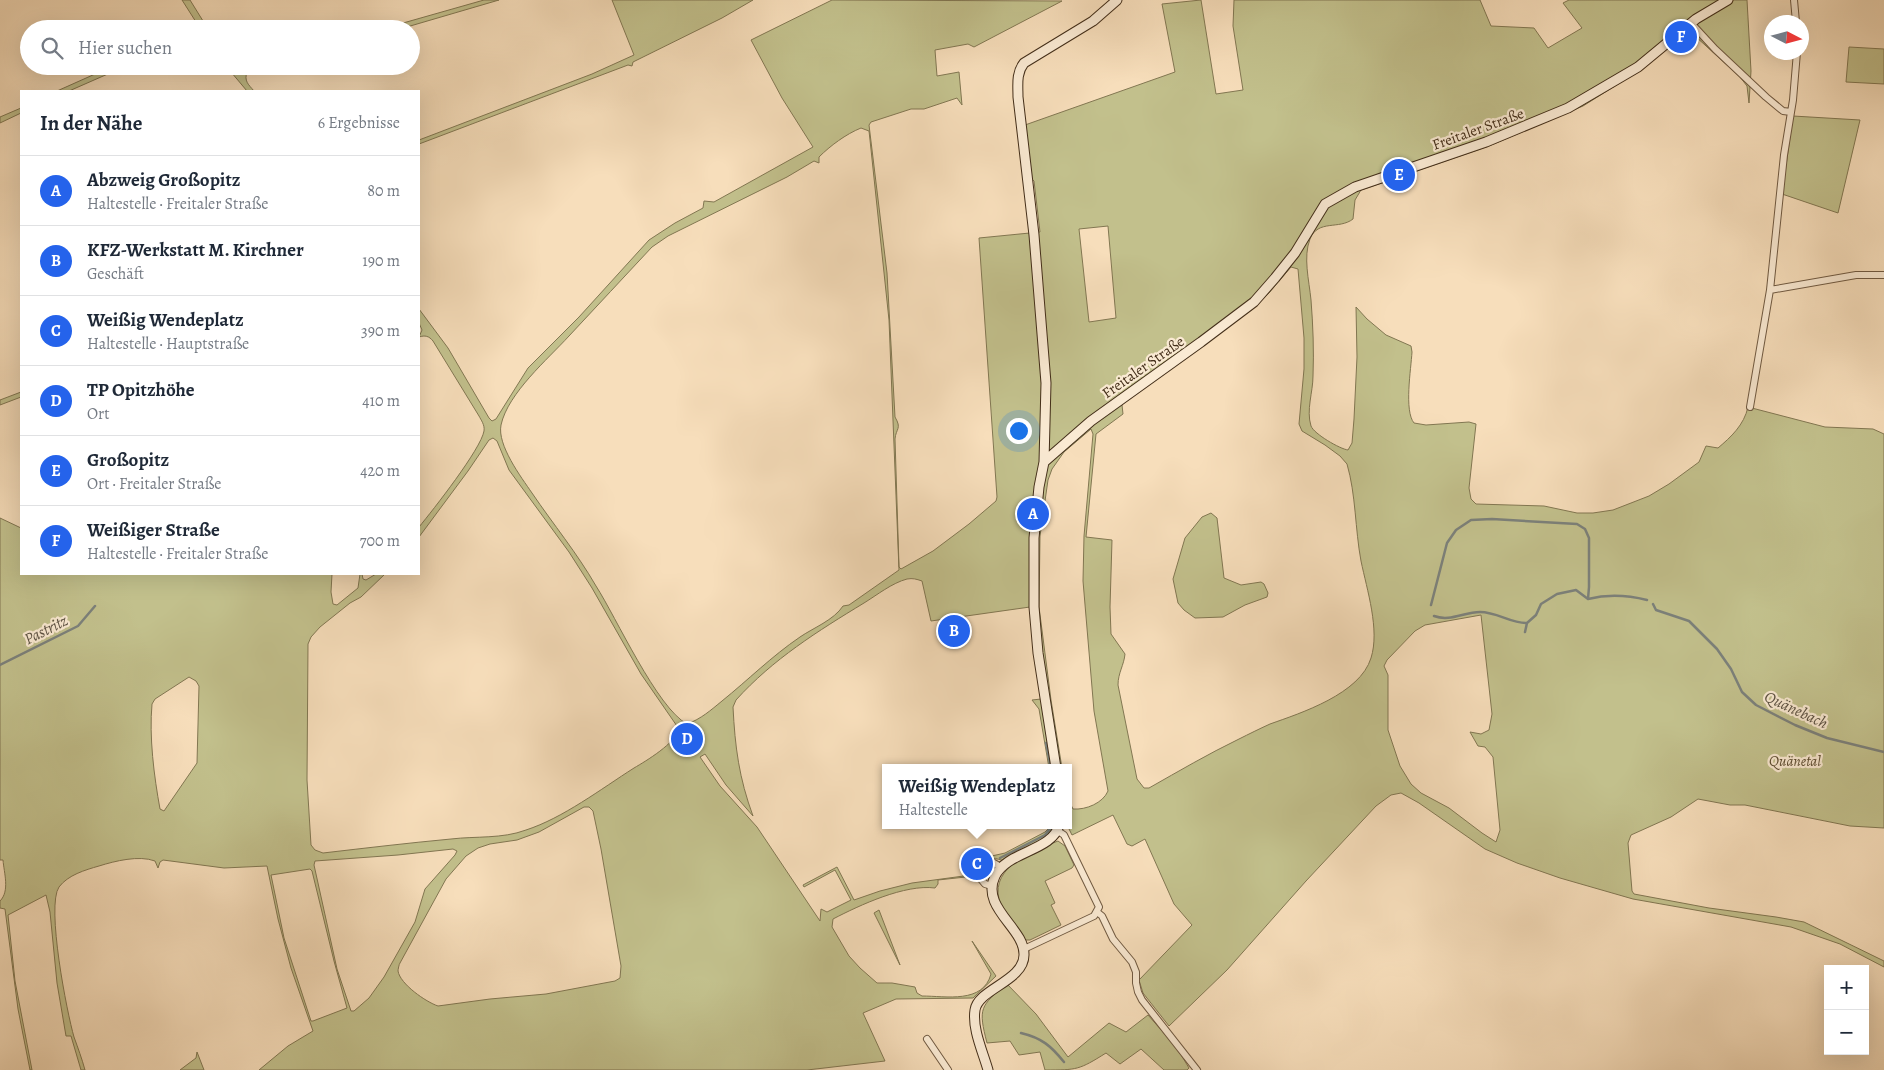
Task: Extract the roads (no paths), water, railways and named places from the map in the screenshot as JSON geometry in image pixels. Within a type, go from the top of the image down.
[{"type":"street","points":[[1055,764],[1039,662],[1034,607],[1034,538],[1039,487],[1044,462],[1046,383],[1034,234],[1018,97],[1018,73],[1024,63],[1093,21],[1117,0]]},
{"type":"street","name":"Freitaler Straße","points":[[1044,462],[1091,421],[1254,302],[1295,253],[1326,204],[1355,187],[1486,142],[1568,108],[1638,67],[1691,23],[1728,0]]},
{"type":"street","points":[[1794,0],[1795,15]]},
{"type":"street","points":[[1691,23],[1715,49],[1766,96],[1783,111],[1791,112]]},
{"type":"street","points":[[1750,407],[1770,290],[1781,176],[1791,112],[1796,60]]},
{"type":"street","points":[[1770,290],[1856,275],[1884,275]]},
{"type":"street","points":[[988,1070],[976,1025],[975,1010],[980,1000],[1020,968],[1023,962],[1024,949],[1000,911],[992,895],[992,886],[995,876],[1001,867],[1014,858],[1046,842],[1057,829]]},
{"type":"street","points":[[1024,949],[1094,916],[1099,907],[1064,835],[1059,829]]},
{"type":"street","points":[[992,886],[985,884],[979,877],[981,867],[986,862],[994,862],[1001,867]]},
{"type":"street","points":[[1097,912],[1102,916],[1113,939],[1132,962],[1136,972],[1138,992],[1142,1000],[1197,1070]]},
{"type":"street","points":[[927,1040],[948,1070]]},
{"type":"waterway","points":[[1431,605],[1447,543],[1456,530],[1471,520],[1492,519],[1577,524],[1585,529],[1589,538],[1588,599]]},
{"type":"waterway","name":"Quänebach","points":[[1525,632],[1527,623],[1536,615],[1541,604],[1557,594],[1576,590],[1588,599],[1618,596],[1647,600]]},
{"type":"waterway","name":"Quänebach","points":[[1653,604],[1656,610],[1689,621],[1717,649],[1731,669],[1742,692],[1756,705],[1795,725],[1827,738],[1884,752]]},
{"type":"waterway","name":"Pastritz","points":[[0,665],[78,626],[95,606]]},
{"type":"waterway","points":[[1434,616],[1446,618],[1474,612],[1486,612],[1520,623],[1526,623]]},
{"type":"waterway","points":[[1046,743],[1050,764]]},
{"type":"waterway","points":[[1000,858],[1045,835],[1050,829]]},
{"type":"waterway","points":[[1021,1033],[1046,1043],[1064,1062]]},
{"type":"place","name":"Weißiger Straße","points":[[1681,37]]},
{"type":"place","name":"Großopitz","points":[[1399,175]]},
{"type":"place","name":"Abzweig Großopitz","points":[[1033,514]]},
{"type":"place","name":"KFZ-Werkstatt M. Kirchner","points":[[954,631]]},
{"type":"place","name":"TP Opitzhöhe","points":[[687,739]]},
{"type":"place","name":"Weißig Wendeplatz","points":[[977,864]]},
{"type":"park label","name":"Quänetal","points":[[1795,761]]}]
